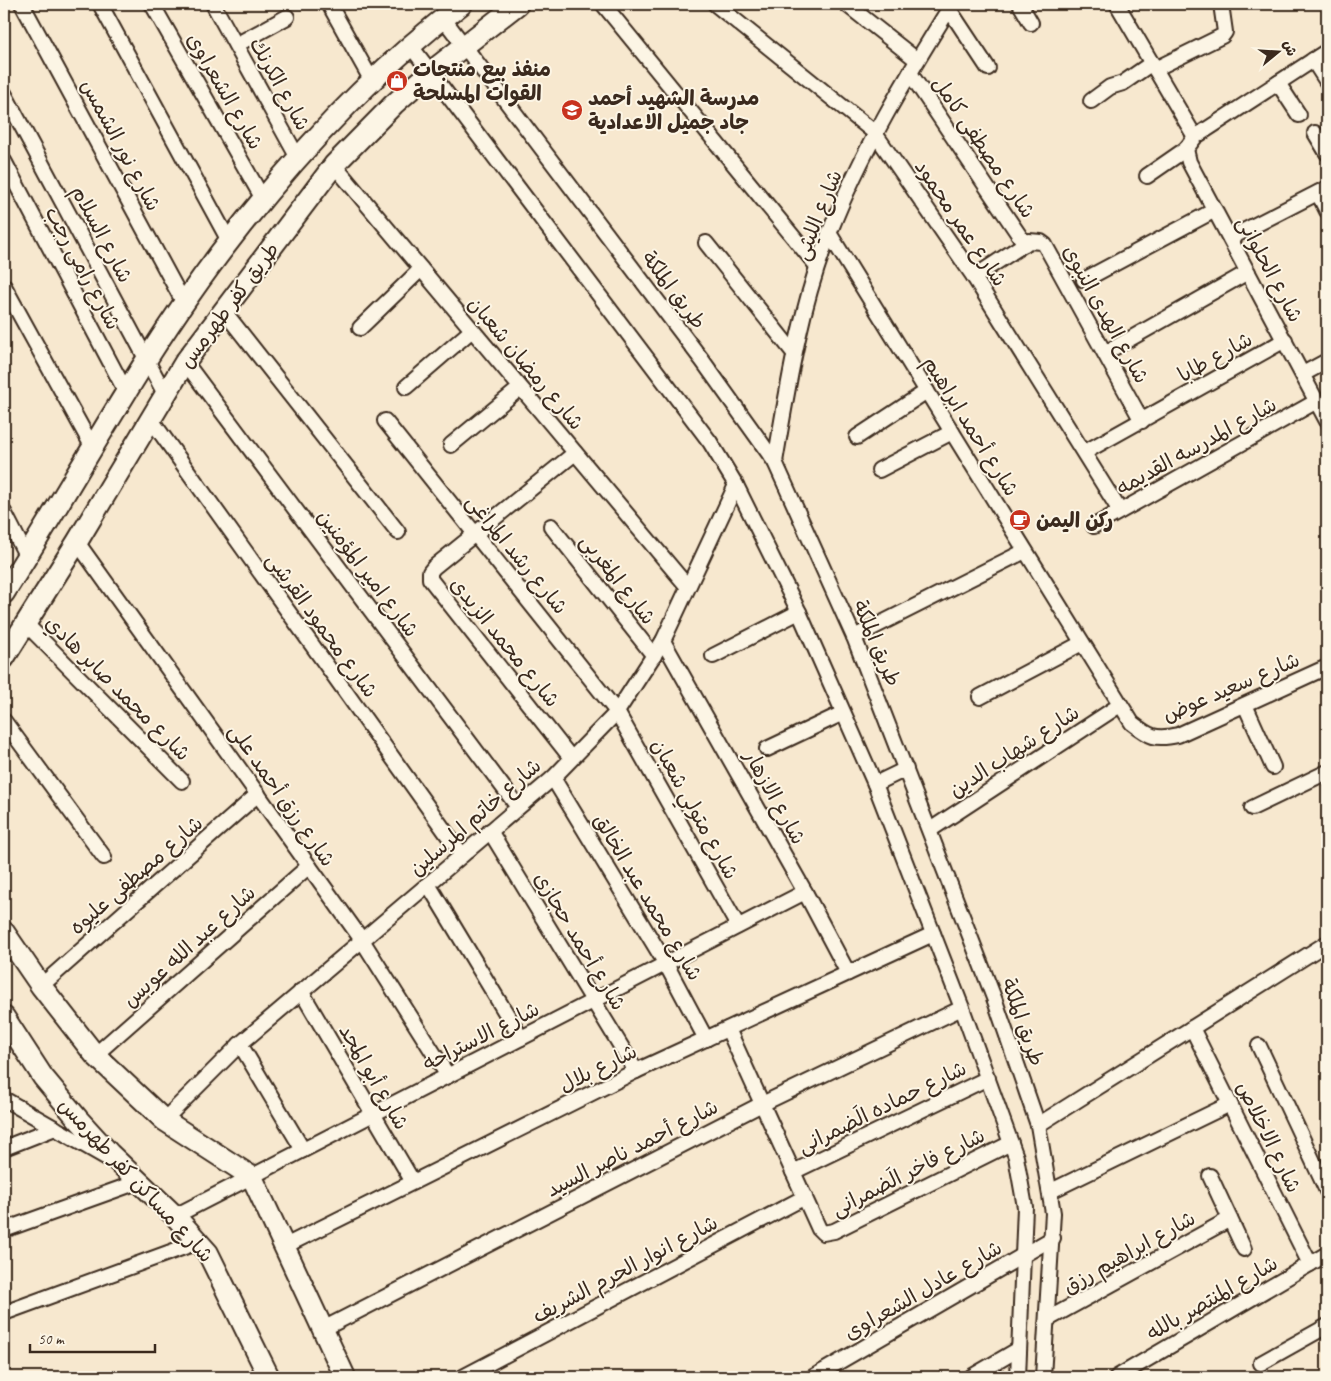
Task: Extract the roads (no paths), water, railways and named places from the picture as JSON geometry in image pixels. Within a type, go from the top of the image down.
[{"type":"street","name":"شارع نور الشمس","points":[[22,4],[185,304]]},
{"type":"street","points":[[100,4],[229,241]]},
{"type":"street","name":"شارع الشعراوى","points":[[152,4],[263,199]]},
{"type":"street","name":"شارع الكرنك","points":[[213,4],[298,158]]},
{"type":"street","points":[[330,4],[372,81]]},
{"type":"street","name":"طريق كفر طهرمس","points":[[4,593],[147,361],[229,241],[298,158],[372,81],[410,45],[462,4]]},
{"type":"street","name":"طريق كفر طهرمس","points":[[4,658],[77,542],[185,362],[334,165],[394,104],[463,44],[518,4]]},
{"type":"street","points":[[603,4],[818,266]]},
{"type":"street","name":"شارع عمر محمود","points":[[715,4],[874,132],[974,276],[1085,452],[1120,512]]},
{"type":"street","name":"شارع مصطفى كامل","points":[[846,4],[913,66],[1025,244]]},
{"type":"street","points":[[1020,4],[1032,22]]},
{"type":"street","points":[[1117,4],[1195,137]]},
{"type":"street","points":[[1091,101],[1110,87],[1123,83],[1154,66],[1222,36],[1226,26],[1221,4]]},
{"type":"street","points":[[951,7],[988,68]]},
{"type":"street","name":"شارع الليثى","points":[[775,462],[793,352],[829,233],[874,132],[951,7]]},
{"type":"street","points":[[236,45],[287,17]]},
{"type":"street","name":"طريق الملكة","points":[[443,18],[702,360],[775,462],[854,637],[994,998],[1038,1125],[1051,1191],[1053,1238],[1043,1377]]},
{"type":"street","points":[[410,45],[432,71],[710,442],[736,485],[799,612],[875,784],[962,1008],[1011,1143],[1022,1182],[1025,1207],[1018,1377]]},
{"type":"street","points":[[1147,176],[1186,149],[1195,137],[1327,50]]},
{"type":"street","points":[[1313,60],[1327,82]]},
{"type":"street","points":[[1278,83],[1299,115]]},
{"type":"street","name":"شارع السلام","points":[[4,93],[165,394]]},
{"type":"street","points":[[1315,133],[1327,153]]},
{"type":"street","name":"شارع الحلوانى","points":[[1186,149],[1189,162],[1286,340],[1327,421]]},
{"type":"street","name":"شارع رامى رجب","points":[[4,161],[127,394]]},
{"type":"street","name":"شارع رمضان شعبان","points":[[334,165],[687,586]]},
{"type":"street","points":[[1230,238],[1323,191],[1327,212]]},
{"type":"street","points":[[1084,280],[1215,210]]},
{"type":"street","name":"شارع أحمد ابراهيم","points":[[829,233],[1120,705],[1132,723],[1148,736]]},
{"type":"street","name":"شارع الهدى النبوى","points":[[1025,244],[1035,240],[1045,245],[1142,421]]},
{"type":"street","points":[[706,242],[793,352]]},
{"type":"street","points":[[974,276],[1025,244]]},
{"type":"street","points":[[360,328],[422,269]]},
{"type":"street","points":[[1105,353],[1248,272]]},
{"type":"street","points":[[4,286],[94,448]]},
{"type":"street","points":[[223,310],[398,532]]},
{"type":"street","points":[[406,387],[472,330]]},
{"type":"street","name":"شارع طابا","points":[[1085,452],[1286,340]]},
{"type":"street","points":[[1303,374],[1327,361]]},
{"type":"street","name":"شارع امير المؤمنين","points":[[185,362],[518,808]]},
{"type":"street","points":[[451,446],[520,388]]},
{"type":"street","points":[[857,437],[926,391]]},
{"type":"street","name":"شارع المدرسه القديمه","points":[[1094,526],[1317,401]]},
{"type":"street","name":"شارع محمود القرشى","points":[[150,418],[462,855]]},
{"type":"street","name":"شارع رشد المراغى","points":[[385,421],[617,712]]},
{"type":"street","points":[[879,470],[952,432]]},
{"type":"street","points":[[475,534],[575,453]]},
{"type":"street","name":"شارع خاتم المرسلين","points":[[164,1120],[240,1044],[553,778],[617,712],[663,641],[687,586],[736,485]]},
{"type":"street","points":[[4,512],[27,557]]},
{"type":"street","name":"شارع المغربى","points":[[551,526],[654,656]]},
{"type":"street","name":"شارع محمد الزيدى","points":[[475,534],[434,567],[430,572],[430,579],[572,758]]},
{"type":"street","name":"شارع رزق أحمد على","points":[[77,542],[362,940],[448,1076]]},
{"type":"street","points":[[854,637],[1025,551]]},
{"type":"street","points":[[713,656],[799,612]]},
{"type":"street","name":"شارع محمد صابر هادي","points":[[26,624],[182,781]]},
{"type":"street","name":"شارع الازهار","points":[[663,641],[805,892],[848,974]]},
{"type":"street","points":[[980,697],[1082,643]]},
{"type":"street","name":"شارع سعيد عوض","points":[[1148,736],[1164,738],[1178,735],[1327,668]]},
{"type":"street","name":"شارع شهاب الدين","points":[[930,830],[1120,705]]},
{"type":"street","points":[[1245,705],[1272,767]]},
{"type":"street","name":"شارع متولي شعبان","points":[[617,712],[738,926]]},
{"type":"street","points":[[767,749],[843,712]]},
{"type":"street","points":[[4,721],[104,857]]},
{"type":"street","points":[[875,784],[906,769]]},
{"type":"street","points":[[1252,808],[1327,772]]},
{"type":"street","name":"شارع محمد عبد الخالق","points":[[553,778],[666,964],[706,1039]]},
{"type":"street","name":"شارع مصطفى عليوه","points":[[41,986],[258,794]]},
{"type":"street","name":"شارع أحمد حجازى","points":[[490,831],[636,1071]]},
{"type":"street","name":"شارع عبد الله عويس","points":[[95,1055],[309,866]]},
{"type":"street","points":[[428,884],[521,1038]]},
{"type":"street","name":"شارع الاستراحه","points":[[175,1216],[805,892]]},
{"type":"street","points":[[4,932],[41,986],[95,1055],[164,1120],[252,1176],[345,1377]]},
{"type":"street","name":"شارع بلال","points":[[285,1246],[636,1071],[933,934]]},
{"type":"street","points":[[1038,1125],[1327,943]]},
{"type":"street","name":"شارع أبو المجد","points":[[301,991],[412,1182]]},
{"type":"street","name":"شارع أحمد ناصر السيد","points":[[323,1329],[762,1104],[962,1008]]},
{"type":"street","name":"شارع مساكن كفر طهرمس","points":[[4,1017],[43,1077],[121,1165],[175,1216],[215,1265],[264,1376]]},
{"type":"street","name":"شارع الاخلاص","points":[[1192,1028],[1310,1264]]},
{"type":"street","points":[[728,1029],[805,1197]]},
{"type":"street","points":[[240,1044],[303,1150]]},
{"type":"street","points":[[1259,1046],[1327,1192]]},
{"type":"street","name":"شارع حماده الَضمرانى","points":[[793,1172],[988,1078]]},
{"type":"street","points":[[4,1099],[121,1165]]},
{"type":"street","points":[[1051,1191],[1230,1104]]},
{"type":"street","points":[[4,1148],[55,1128]]},
{"type":"street","name":"شارع فاخر الَضمرانى","points":[[805,1197],[823,1233],[834,1232],[1011,1143]]},
{"type":"street","points":[[1210,1176],[1244,1249]]},
{"type":"street","points":[[4,1230],[138,1182]]},
{"type":"street","name":"شارع انوار الحرم الشريف","points":[[463,1377],[805,1197]]},
{"type":"street","name":"شارع ابراهيم رزق","points":[[1048,1319],[1230,1219]]},
{"type":"street","name":"شارع عادل الشعراوى","points":[[813,1377],[1053,1238]]},
{"type":"street","points":[[4,1312],[198,1242]]},
{"type":"street","name":"شارع المنتصر بالله","points":[[1117,1377],[1327,1254]]},
{"type":"street","points":[[1261,1363],[1327,1326]]},
{"type":"street","points":[[971,1377],[1019,1349]]},
{"type":"place","name":"منفذ بيع منتجات القوات المسلحة","points":[[397,81]]},
{"type":"place","name":"مدرسة الشهيد أحمد جاد جميل الاعدادية","points":[[572,110]]},
{"type":"place","name":"ركن اليمن","points":[[1020,520]]}]
